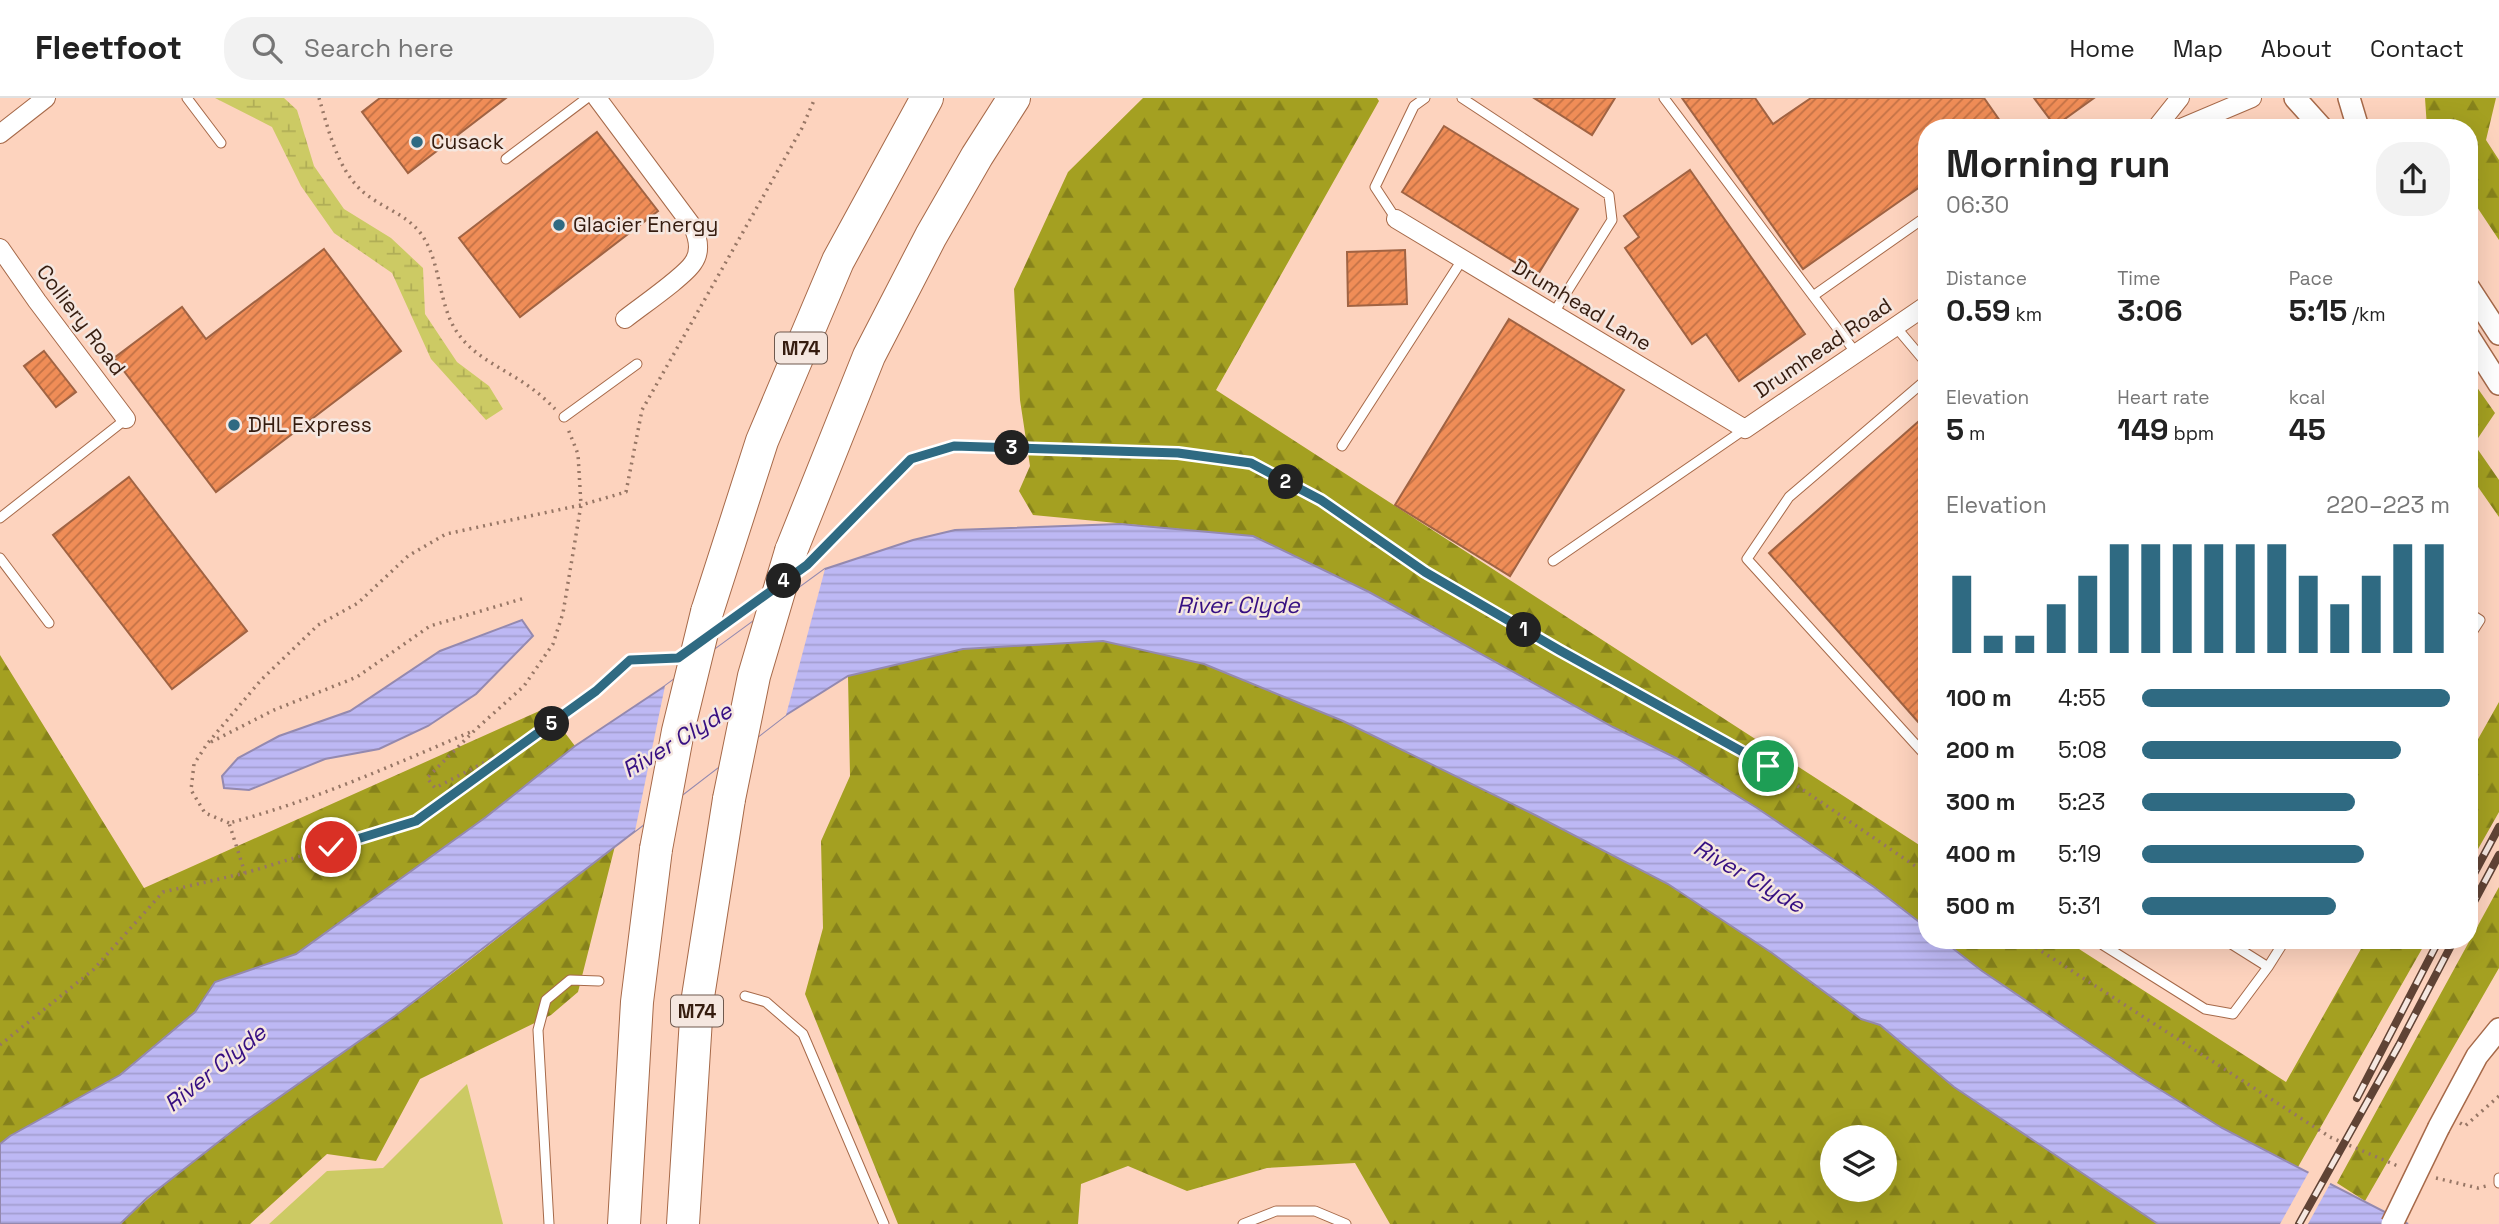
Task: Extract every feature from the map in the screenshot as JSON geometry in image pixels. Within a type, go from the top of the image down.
[{"type":"highway","name":"M74","points":[[624,1224],[637,1002],[656,849],[678,731],[714,619],[762,441],[907,98]]},
{"type":"highway","name":"M74","points":[[838,261],[927,98]]},
{"type":"highway","name":"M74","points":[[683,1224],[697,1003],[729,799],[754,677],[804,553],[869,356],[931,236],[1014,98]]},
{"type":"highway","name":"M74","points":[[977,156],[1026,98]]},
{"type":"street","points":[[597,98],[697,236],[698,246],[693,263],[625,319]]},
{"type":"street","points":[[2163,119],[2180,98]]},
{"type":"street","points":[[2202,119],[2252,98]]},
{"type":"street","points":[[2295,98],[2314,119]]},
{"type":"street","points":[[2349,98],[2355,119]]},
{"type":"street","points":[[0,134],[40,100]]},
{"type":"street","name":"Drumhead Lane","points":[[1396,219],[1745,429]]},
{"type":"street","name":"Colliery Road","points":[[0,248],[126,419]]},
{"type":"street","points":[[2478,302],[2499,334]]},
{"type":"street","name":"Drumhead Road","points":[[1745,429],[1918,311]]},
{"type":"street","points":[[2478,351],[2499,384]]},
{"type":"street","points":[[2392,1224],[2477,1056],[2499,1029]]},
{"type":"lane","points":[[187,98],[221,143]]},
{"type":"lane","points":[[506,159],[587,98]]},
{"type":"lane","points":[[1396,219],[1375,187],[1414,106],[1425,98]]},
{"type":"lane","points":[[1462,98],[1609,195],[1612,220],[1553,314]]},
{"type":"lane","points":[[1664,98],[1856,353]]},
{"type":"lane","points":[[1813,296],[1918,222]]},
{"type":"lane","points":[[1342,446],[1462,260]]},
{"type":"lane","points":[[1895,326],[1918,353]]},
{"type":"lane","points":[[564,417],[637,364]]},
{"type":"lane","points":[[1918,387],[1789,497],[1747,559],[1918,747]]},
{"type":"lane","points":[[0,518],[126,419]]},
{"type":"lane","points":[[1553,561],[1745,429]]},
{"type":"lane","points":[[0,558],[49,623]]},
{"type":"lane","points":[[2109,949],[2205,1009],[2233,1014],[2279,949]]},
{"type":"lane","points":[[2239,949],[2268,967]]},
{"type":"lane","points":[[549,1224],[538,1030],[547,1000],[570,981],[599,981]]},
{"type":"lane","points":[[745,996],[766,1002],[803,1034],[884,1224]]},
{"type":"lane","points":[[1243,1224],[1276,1211],[1315,1211],[1346,1224]]},
{"type":"path","points":[[319,98],[343,165],[361,190],[393,209],[418,230],[433,256],[442,298],[456,330],[479,355],[534,390],[564,417],[578,454],[581,505],[563,613],[553,645],[524,686],[426,778],[435,788],[489,760],[495,766]]},
{"type":"path","points":[[475,730],[273,812],[229,823],[205,813],[191,790],[194,764],[207,744],[261,680],[318,625],[358,603],[408,556],[446,534],[581,505],[626,492],[642,410],[802,128],[815,98]]},
{"type":"path","points":[[804,553],[845,527],[911,459],[954,446],[1178,453],[1251,463],[1321,500],[1458,592],[1768,766],[1918,868]]},
{"type":"path","points":[[207,744],[274,710],[357,677],[430,626],[524,598]]},
{"type":"path","points":[[714,619],[753,604]]},
{"type":"path","points":[[0,1045],[93,970],[163,892],[246,873],[416,821],[596,691],[630,660],[678,658]]},
{"type":"path","points":[[229,823],[246,873]]},
{"type":"path","points":[[2038,949],[2330,1137],[2400,1167]]},
{"type":"path","points":[[2442,1122],[2465,1126],[2499,1096]]},
{"type":"path","points":[[2425,1175],[2478,1188],[2498,1180]]},
{"type":"green space","points":[[215,98],[284,98],[297,110],[314,166],[344,209],[391,238],[423,268],[425,314],[457,362],[489,386],[503,409],[486,420],[431,359],[392,273],[334,233],[301,186],[272,127]]},
{"type":"green space","points":[[1143,98],[1377,98],[1379,101],[1216,390],[1918,844],[1918,921],[1874,887],[1757,808],[1676,758],[1613,727],[1369,592],[1253,536],[1033,515],[1019,491],[1030,466],[1020,400],[1014,289],[1068,172]]},
{"type":"green space","points":[[2425,98],[2496,98],[2486,140],[2499,160],[2499,240],[2478,208],[2478,119],[2426,119]]},
{"type":"green space","points":[[2478,389],[2495,413],[2478,438]]},
{"type":"green space","points":[[2478,450],[2499,480],[2499,517],[2478,487]]},
{"type":"green space","points":[[1103,641],[1204,664],[1343,721],[1668,884],[1772,953],[1861,1019],[1880,1025],[1954,1087],[2158,1224],[1390,1224],[1355,1163],[1267,1168],[1187,1191],[1128,1166],[1081,1184],[1078,1224],[898,1224],[805,994],[823,928],[821,841],[850,776],[848,676],[963,649]]},
{"type":"green space","points":[[0,655],[144,888],[546,708],[575,746],[486,817],[296,954],[215,982],[195,1012],[120,1075],[0,1144]]},
{"type":"green space","points":[[2499,702],[2499,812],[2478,849],[2478,739]]},
{"type":"green space","points":[[615,846],[578,992],[551,1015],[420,1079],[376,1161],[327,1154],[250,1224],[120,1224],[218,1142],[420,997]]},
{"type":"green space","points":[[2499,887],[2499,968],[2365,1201],[2337,1183],[2465,949],[2478,949],[2478,925]]},
{"type":"green space","points":[[1954,949],[2079,949],[2286,1082],[2361,949],[2422,949],[2298,1167],[2222,1128],[2138,1076]]},
{"type":"green space","points":[[467,1084],[503,1224],[269,1224],[327,1171],[383,1168]]},
{"type":"water","name":"River Clyde","points":[[1120,524],[1253,536],[1369,592],[1613,727],[1676,758],[1757,808],[1874,887],[1918,921],[1918,949],[1954,949],[2138,1076],[2222,1128],[2408,1224],[2158,1224],[1954,1087],[1880,1025],[1861,1019],[1772,953],[1668,884],[1343,721],[1204,664],[1103,641],[963,649],[848,676],[786,715],[395,1016],[244,1122],[147,1198],[120,1224],[0,1224],[0,1144],[120,1075],[195,1012],[215,982],[296,954],[486,817],[575,746],[665,686],[825,569],[913,540],[955,530]]},
{"type":"water","points":[[522,620],[533,636],[476,694],[428,726],[379,749],[325,759],[249,790],[224,788],[222,776],[238,758],[279,736],[350,711],[440,651]]},
{"type":"pier","points":[[825,569],[786,715],[635,831],[665,686]]},
{"type":"pier","points":[[2310,1170],[2331,1182],[2308,1224],[2280,1224]]},
{"type":"building","name":"Cusack","points":[[380,98],[506,98],[408,173],[362,112]]},
{"type":"building","points":[[1534,98],[1615,98],[1592,135]]},
{"type":"building","points":[[1682,98],[1755,98],[1773,124],[1811,98],[1984,98],[1999,119],[1918,119],[1918,188],[1803,269]]},
{"type":"building","points":[[2034,98],[2094,98],[2065,119],[2050,119]]},
{"type":"building","points":[[1444,126],[1578,209],[1537,276],[1402,192]]},
{"type":"building","name":"Glacier Energy","points":[[597,132],[658,211],[520,317],[459,238]]},
{"type":"building","points":[[1690,170],[1805,334],[1739,381],[1706,334],[1692,344],[1625,248],[1639,237],[1624,216]]},
{"type":"building","name":"DHL Express","points":[[324,249],[401,351],[216,492],[114,358],[182,307],[206,339]]},
{"type":"building","points":[[1405,250],[1407,304],[1348,306],[1347,252]]},
{"type":"building","points":[[1509,319],[1624,390],[1510,576],[1395,505]]},
{"type":"building","points":[[44,351],[76,392],[56,407],[24,366]]},
{"type":"building","points":[[1918,422],[1918,722],[1769,553]]},
{"type":"building","points":[[129,477],[247,631],[172,689],[53,535]]},
{"type":"railway","points":[[2478,866],[2499,827]]},
{"type":"railway","points":[[2478,894],[2499,855]]},
{"type":"railway","points":[[2357,1098],[2434,949]]},
{"type":"railway","points":[[2299,1224],[2449,949]]},
{"type":"place","name":"Cusack","points":[[417,142]]},
{"type":"place","name":"Glacier Energy","points":[[559,225]]},
{"type":"place","name":"DHL Express","points":[[234,425]]},
{"type":"route","points":[[331,847],[416,821],[596,691],[630,660],[678,658],[807,565],[911,459],[954,446],[1178,453],[1251,463],[1321,500],[1425,572],[1768,766]]}]
